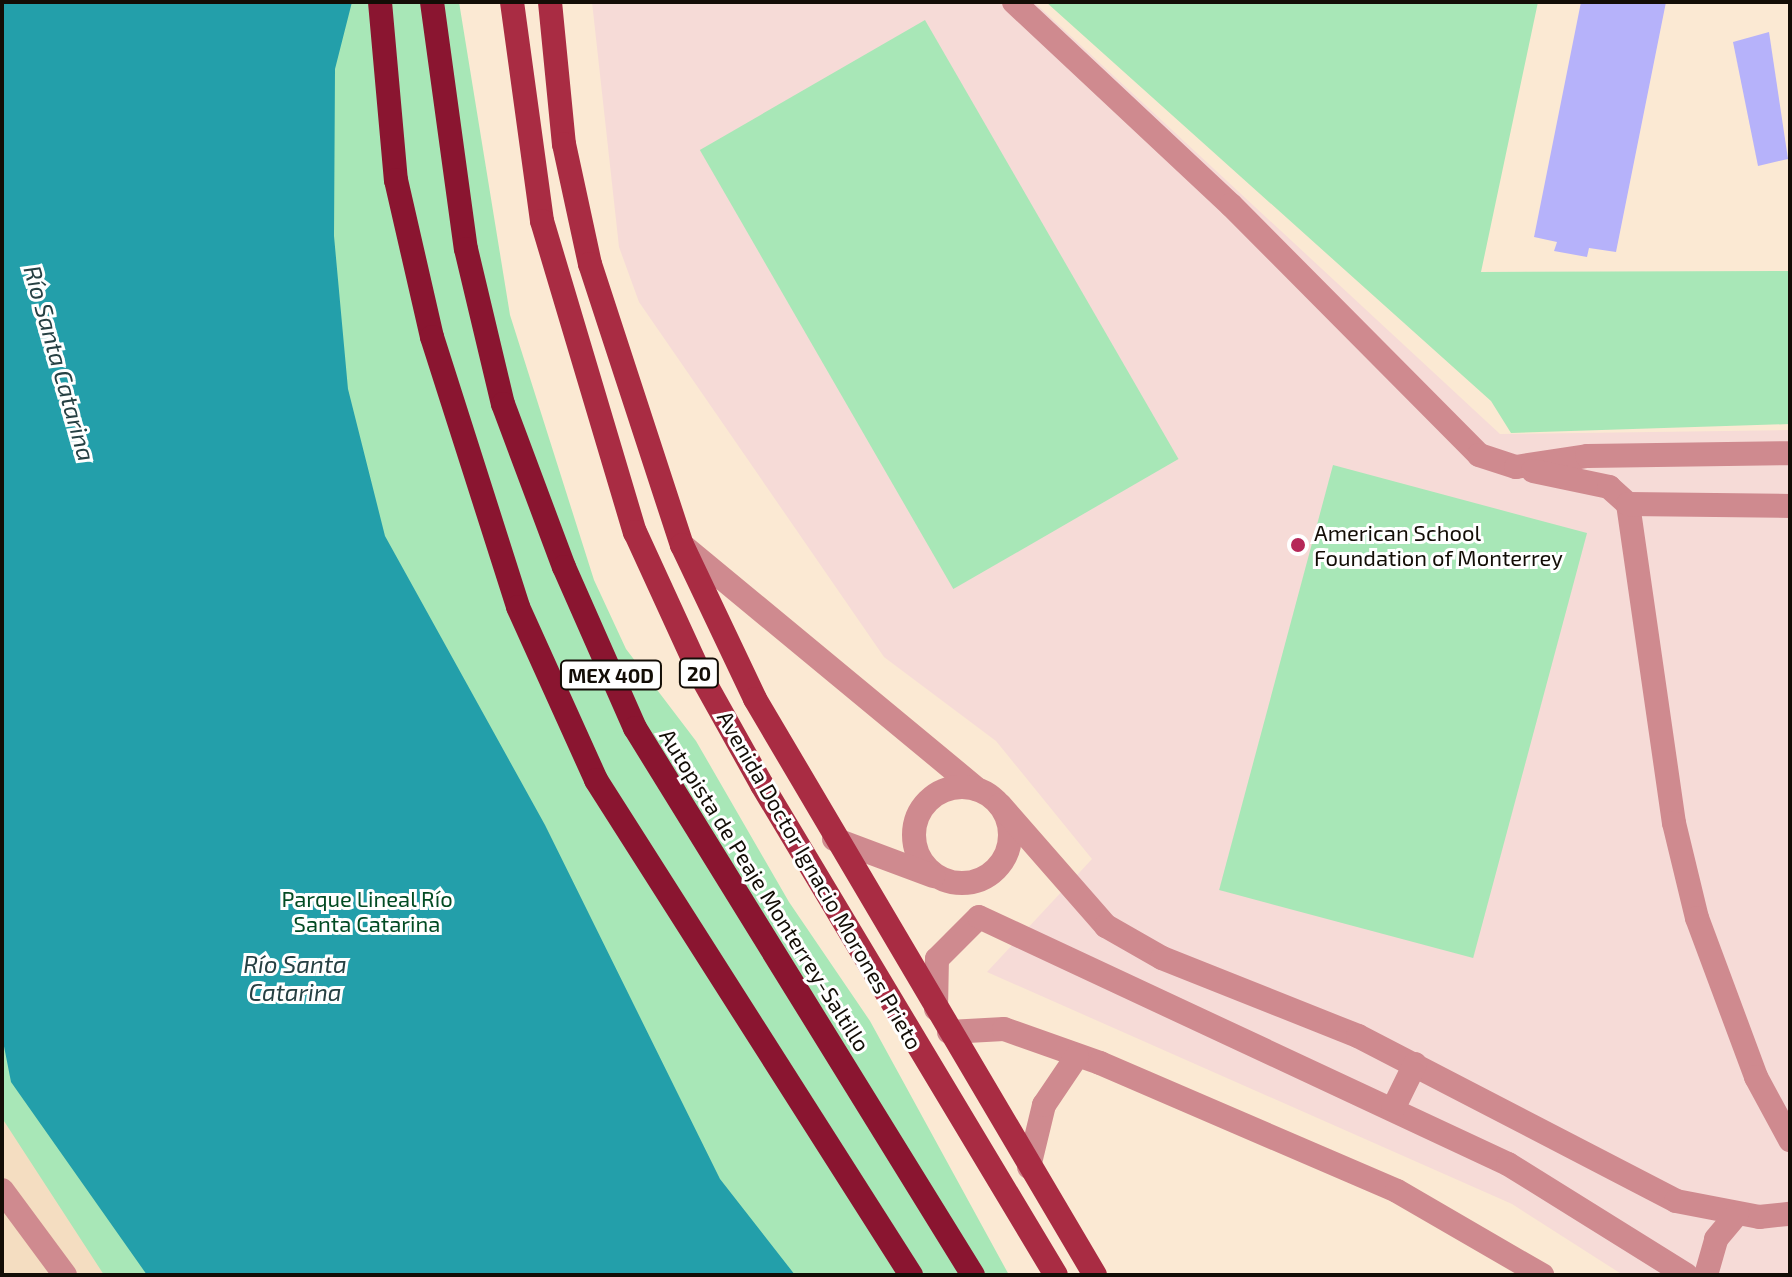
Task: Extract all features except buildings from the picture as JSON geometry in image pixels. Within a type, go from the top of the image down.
[{"type":"highway","name":"MEX 40D","points":[[380,2],[396,180],[422,294],[518,607],[596,780],[911,1275]]},
{"type":"highway","name":"Autopista de Peaje Monterrey-Saltillo","points":[[432,2],[470,264],[503,404],[564,567],[635,728],[973,1275]]},
{"type":"main road","name":"Avenida Doctor Ignacio Morones Prieto","points":[[512,2],[542,221],[635,532],[700,674],[762,785],[1056,1275]]},
{"type":"main road","name":"Avenida Doctor Ignacio Morones Prieto","points":[[550,2],[564,144],[590,264],[682,545],[755,699],[834,839],[1095,1275]]},
{"type":"lane","points":[[1014,2],[1231,205],[1457,437],[1499,466],[1609,487],[1628,504],[1672,789],[1697,918],[1756,1077],[1790,1140]]},
{"type":"lane","points":[[1516,467],[1587,456],[1790,453]]},
{"type":"lane","points":[[1628,504],[1790,506]]},
{"type":"lane","points":[[682,545],[1000,805],[1106,926],[1162,958],[1415,1064],[1676,1201],[1737,1214],[1790,1214]]},
{"type":"lane","points":[[977,789],[942,791],[918,816],[916,850],[979,917],[1508,1164],[1686,1275]]},
{"type":"lane","points":[[834,839],[947,880],[983,878],[1004,860],[1009,822],[1000,805]]},
{"type":"lane","points":[[936,1011],[937,959],[979,917]]},
{"type":"lane","points":[[949,1032],[1004,1029],[1077,1056],[1397,1191],[1542,1275]]},
{"type":"lane","points":[[1029,1167],[1044,1105],[1077,1056]]},
{"type":"lane","points":[[1393,1109],[1415,1064]]},
{"type":"lane","points":[[2,1190],[65,1275]]},
{"type":"lane","points":[[1706,1275],[1716,1239],[1737,1214]]},
{"type":"shaded area","name":"American School Foundation of Monterrey","points":[[592,2],[1034,2],[1500,434],[1790,430],[1790,1275],[1623,1275],[1512,1204],[987,972],[1092,859],[996,741],[884,657],[639,302],[619,247]]},
{"type":"shaded area","points":[[2,1087],[135,1275],[2,1275]]},
{"type":"green space","name":"Río Santa Catarina","points":[[2,2],[459,2],[510,315],[594,580],[626,649],[696,741],[789,902],[870,1021],[1009,1275],[104,1275],[2,1118]]},
{"type":"green space","points":[[1046,2],[1538,2],[1481,272],[1790,271],[1790,424],[1511,433],[1491,401]]},
{"type":"green space","points":[[925,20],[1178,459],[953,589],[700,150]]},
{"type":"green space","points":[[1333,465],[1587,533],[1473,958],[1219,890]]},
{"type":"water","name":"Río Santa Catarina","points":[[2,2],[352,2],[335,69],[334,236],[348,389],[385,536],[545,825],[720,1179],[795,1275],[147,1275],[11,1082],[2,1036]]},
{"type":"place","name":"American School Foundation of Monterrey","points":[[1298,545]]},
{"type":"park label","name":"Parque Lineal Río Santa Catarina","points":[[367,910]]}]
